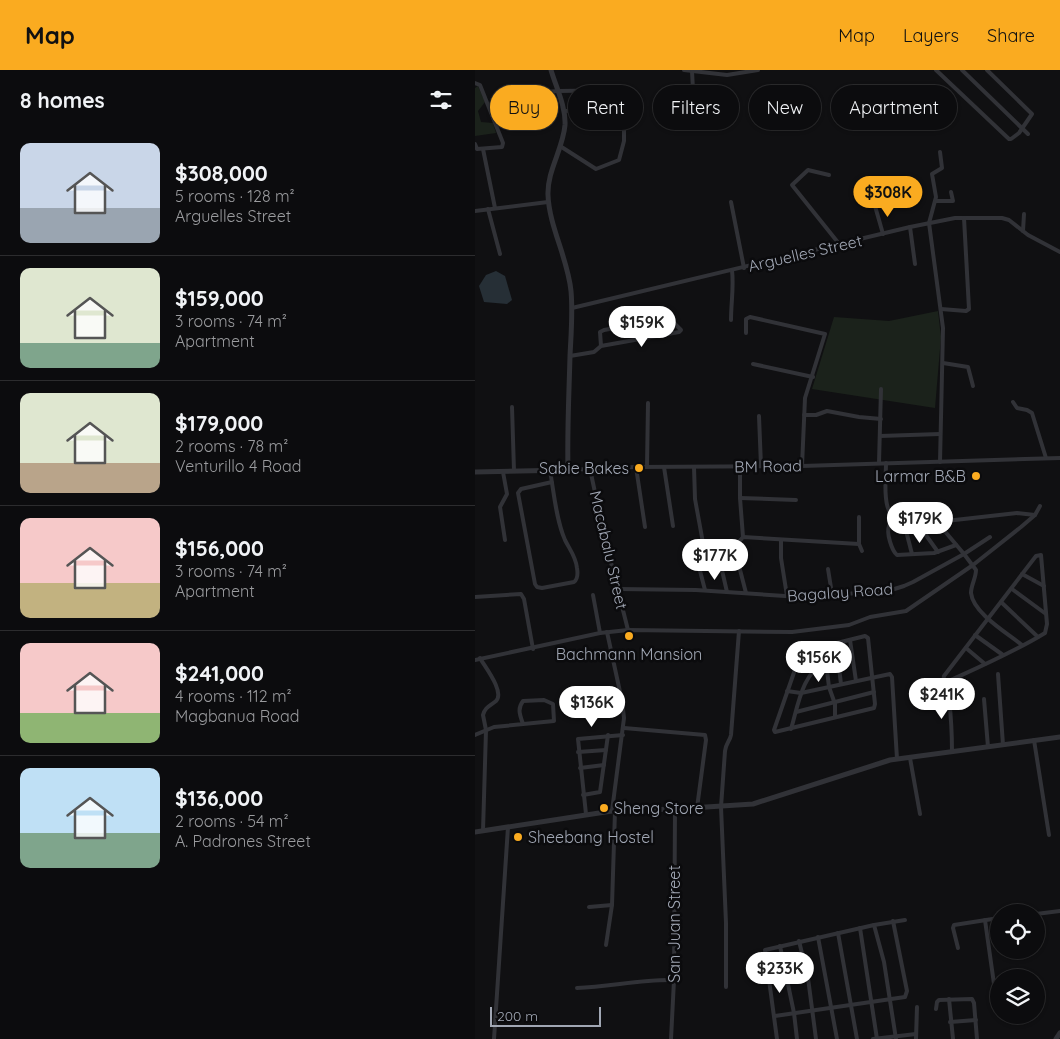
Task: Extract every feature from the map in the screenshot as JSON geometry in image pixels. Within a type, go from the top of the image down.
[{"type":"street","points":[[551,70],[556,85]]},
{"type":"street","points":[[684,70],[727,76],[757,70]]},
{"type":"street","points":[[936,70],[1009,139],[1012,138],[1031,116],[1031,113],[987,70]]},
{"type":"street","points":[[941,74],[945,70]]},
{"type":"street","points":[[962,70],[1028,134]]},
{"type":"street","points":[[692,71],[693,85]]},
{"type":"street","points":[[475,83],[480,85],[503,142],[501,147],[477,149],[475,144]]},
{"type":"street","points":[[568,91],[558,91],[564,111],[565,126],[547,189],[548,202],[570,279],[572,308],[568,407],[568,470]]},
{"type":"street","points":[[560,146],[596,169],[619,160],[624,141],[624,109],[564,111]]},
{"type":"street","points":[[483,148],[495,208]]},
{"type":"street","points":[[940,152],[942,168],[932,174],[936,192],[929,223],[943,328],[940,462]]},
{"type":"street","points":[[829,175],[808,170],[792,186],[840,245]]},
{"type":"street","points":[[935,201],[953,202],[951,192]]},
{"type":"street","points":[[475,211],[548,202]]},
{"type":"street","points":[[731,202],[744,268]]},
{"type":"street","points":[[875,206],[883,234]]},
{"type":"street","points":[[488,209],[500,254]]},
{"type":"street","points":[[1023,214],[1023,231]]},
{"type":"street","points":[[941,309],[966,311],[969,309],[964,218]]},
{"type":"street","name":"Arguelles Street","points":[[572,308],[910,227],[964,218],[1003,218],[1009,220],[1023,231],[1060,252]]},
{"type":"street","points":[[910,227],[915,264]]},
{"type":"street","points":[[731,320],[732,270]]},
{"type":"street","points":[[745,333],[747,318],[750,317],[824,333],[825,337],[805,398],[802,466]]},
{"type":"street","points":[[570,356],[594,352],[601,346],[679,332],[681,330],[667,319],[603,330],[600,334],[601,346]]},
{"type":"street","points":[[943,363],[968,367],[973,386]]},
{"type":"street","points":[[753,364],[813,377]]},
{"type":"street","points":[[879,463],[881,389]]},
{"type":"street","points":[[1013,402],[1017,408],[1032,413],[1046,458]]},
{"type":"street","points":[[647,467],[648,403]]},
{"type":"street","points":[[512,407],[514,471]]},
{"type":"street","points":[[804,415],[816,416],[827,411],[881,419]]},
{"type":"street","points":[[759,416],[761,466]]},
{"type":"street","points":[[881,436],[940,434]]},
{"type":"street","name":"BM Road","points":[[475,472],[636,467],[802,466],[1060,458]]},
{"type":"street","points":[[886,463],[886,504],[895,519],[904,524],[1017,513],[1035,515]]},
{"type":"street","points":[[694,467],[695,499],[704,545],[709,547],[734,544],[743,537],[740,498],[741,466]]},
{"type":"street","points":[[636,467],[645,527]]},
{"type":"street","points":[[664,467],[673,526]]},
{"type":"street","name":"Macabalu Street","points":[[590,469],[628,630]]},
{"type":"street","points":[[550,470],[565,539],[574,554],[577,578],[574,582],[542,588],[537,587],[535,584],[518,492],[521,489],[552,482]]},
{"type":"street","points":[[503,472],[507,494],[500,506],[505,540]]},
{"type":"street","points":[[740,498],[795,500]]},
{"type":"street","points":[[475,660],[607,632],[628,630],[774,632],[810,630],[849,625],[870,617],[906,611],[973,565],[1035,515],[1040,506]]},
{"type":"street","points":[[859,517],[859,544],[862,551]]},
{"type":"street","points":[[895,519],[889,525],[888,530],[893,552],[897,555],[938,552],[956,545]]},
{"type":"street","points":[[937,522],[973,565],[976,572],[971,588],[973,599],[988,618],[1022,645]]},
{"type":"street","points":[[904,524],[912,554]]},
{"type":"street","points":[[917,524],[938,552]]},
{"type":"street","points":[[743,537],[859,544]]},
{"type":"street","name":"Bagalay Road","points":[[618,590],[705,590],[812,596],[896,589],[913,582],[991,537]]},
{"type":"street","points":[[781,540],[781,558],[787,596]]},
{"type":"street","points":[[921,694],[943,683],[985,664],[1046,631],[1041,555],[1036,556],[945,674],[943,683],[949,695],[952,752]]},
{"type":"street","points":[[738,562],[746,593]]},
{"type":"street","points":[[721,566],[727,592]]},
{"type":"street","points":[[699,568],[705,590]]},
{"type":"street","points":[[828,568],[832,594]]},
{"type":"street","points":[[1022,574],[1044,586]]},
{"type":"street","points":[[1012,589],[1046,614]]},
{"type":"street","points":[[475,597],[519,594],[524,599],[533,648]]},
{"type":"street","points":[[593,595],[600,633]]},
{"type":"street","points":[[1001,602],[1038,637]]},
{"type":"street","points":[[726,987],[726,923],[721,807],[725,751],[726,744],[731,736],[739,631]]},
{"type":"street","points":[[606,945],[612,906],[614,811],[624,728],[622,701],[607,632]]},
{"type":"street","points":[[975,635],[1003,654]]},
{"type":"street","points":[[867,637],[873,677],[874,708],[777,733],[774,730],[787,691],[803,655],[809,650],[850,640],[867,637]]},
{"type":"street","points":[[850,640],[855,681]]},
{"type":"street","points":[[836,643],[841,684]]},
{"type":"street","points":[[824,646],[829,687],[835,704],[835,717]]},
{"type":"street","points":[[966,648],[985,664]]},
{"type":"street","points":[[480,658],[498,688],[499,694],[496,701],[488,706],[483,715],[486,730],[483,831]]},
{"type":"street","points":[[791,729],[801,694],[814,669],[825,661]]},
{"type":"street","points":[[787,691],[801,694],[890,674],[892,677],[897,758]]},
{"type":"street","points":[[998,674],[1003,745]]},
{"type":"street","points":[[796,712],[835,704],[874,692]]},
{"type":"street","points":[[984,698],[988,747]]},
{"type":"street","points":[[475,735],[494,727],[554,721],[553,704],[545,700],[523,701],[519,707],[519,714],[523,724]]},
{"type":"street","points":[[624,728],[705,735],[706,740],[697,808]]},
{"type":"street","points":[[586,814],[578,752],[579,738],[623,734]]},
{"type":"street","points":[[583,795],[600,792],[608,735]]},
{"type":"street","points":[[475,832],[614,811],[721,807],[760,802],[897,758],[911,758],[1060,737]]},
{"type":"street","points":[[1034,740],[1049,835]]},
{"type":"street","points":[[578,752],[605,750]]},
{"type":"street","points":[[911,758],[920,814]]},
{"type":"street","points":[[581,768],[604,765]]},
{"type":"street","name":"San Juan Street","points":[[671,1039],[674,980],[675,809]]},
{"type":"street","points":[[494,1039],[508,827]]},
{"type":"street","points":[[589,907],[612,906]]},
{"type":"street","points":[[1045,913],[1060,911]]},
{"type":"street","points":[[958,948],[954,925],[990,919]]},
{"type":"street","points":[[777,1039],[764,951],[766,948],[905,920]]},
{"type":"street","points":[[985,920],[992,969]]},
{"type":"street","points":[[775,1016],[905,996],[907,991],[893,922]]},
{"type":"street","points":[[874,925],[881,945],[896,1038]]},
{"type":"street","points":[[860,928],[877,1039]]},
{"type":"street","points":[[837,933],[857,1039]]},
{"type":"street","points":[[817,937],[837,1039]]},
{"type":"street","points":[[799,941],[808,978],[816,1039]]},
{"type":"street","points":[[780,946],[794,1013],[797,1039]]},
{"type":"street","points":[[577,988],[630,984],[643,980],[674,980]]},
{"type":"street","points":[[949,999],[953,1039]]},
{"type":"street","points":[[936,1009],[937,1001],[972,999],[976,1039]]},
{"type":"street","points":[[873,1039],[916,1037],[917,1007]]},
{"type":"street","points":[[950,1022],[975,1020]]},
{"type":"street","points":[[1056,1039],[1060,1033]]},
{"type":"shaded area","points":[[478,86],[485,102],[478,111],[481,122],[490,123],[490,130],[495,130],[496,133],[475,136],[475,88]]},
{"type":"shaded area","points":[[496,271],[505,276],[512,300],[507,304],[484,302],[479,286],[486,275]]},
{"type":"shaded area","points":[[938,311],[941,337],[935,408],[812,389],[834,317],[889,321]]},
{"type":"place","name":"Sabie Bakes","points":[[639,468]]},
{"type":"place","name":"Larmar B&B","points":[[976,476]]},
{"type":"place","name":"Bachmann Mansion","points":[[629,636]]},
{"type":"place","name":"Sheng Store","points":[[604,808]]},
{"type":"place","name":"Sheebang Hostel","points":[[518,837]]}]
